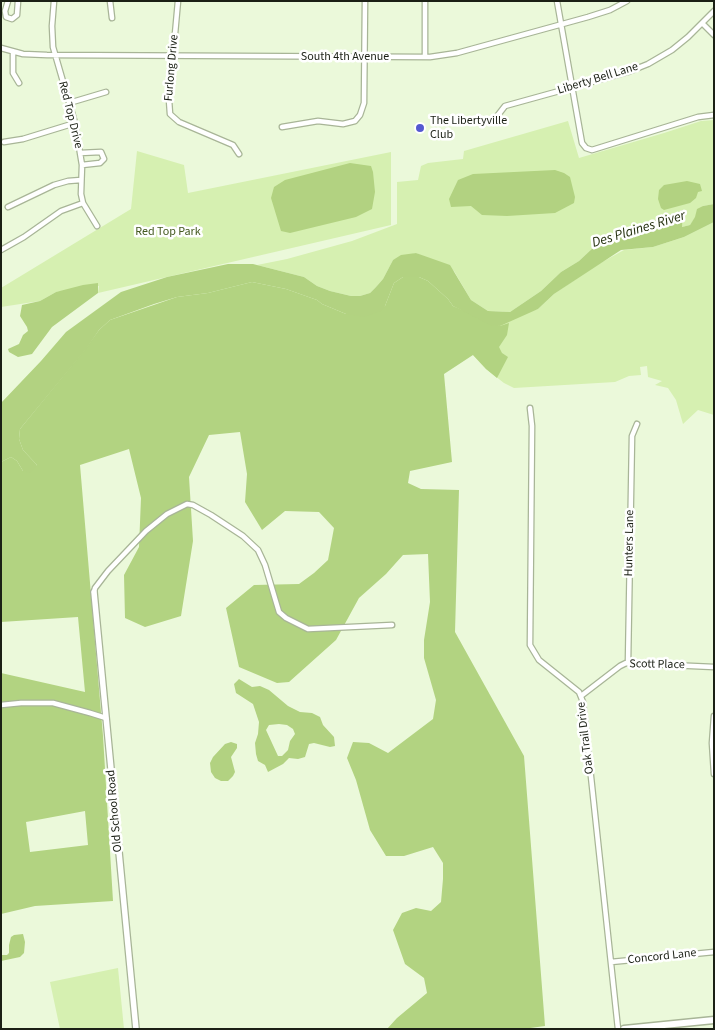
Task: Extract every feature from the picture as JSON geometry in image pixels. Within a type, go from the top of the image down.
[{"type":"main road","points":[[624,1029],[714,1020]]},
{"type":"street","points":[[8,1],[5,11],[6,17],[12,20],[17,15],[18,1]]},
{"type":"street","name":"Red Top Drive","points":[[54,1],[52,26],[55,55],[75,123],[82,165],[81,194],[83,203],[97,226]]},
{"type":"street","points":[[110,1],[112,18]]},
{"type":"street","name":"Furlong Drive","points":[[178,1],[168,100],[170,114],[180,122],[228,142],[233,145],[239,154]]},
{"type":"street","points":[[282,126],[318,121],[343,124],[355,120],[360,115],[364,103],[365,1]]},
{"type":"street","points":[[425,57],[426,1]]},
{"type":"street","points":[[557,1],[584,146],[589,150],[698,117],[714,115]]},
{"type":"street","name":"South 4th Avenue","points":[[1,48],[24,54],[55,55],[425,57],[457,53],[610,10],[627,1]]},
{"type":"street","name":"Liberty Bell Lane","points":[[498,115],[506,106],[628,72],[648,64],[672,50],[703,24],[714,11]]},
{"type":"street","points":[[703,24],[714,35]]},
{"type":"street","points":[[13,52],[13,73],[20,83]]},
{"type":"street","points":[[68,103],[106,92]]},
{"type":"street","points":[[4,142],[23,139],[75,123]]},
{"type":"street","points":[[80,153],[101,152],[104,159],[100,163],[82,165]]},
{"type":"street","points":[[8,207],[54,185],[81,180]]},
{"type":"street","points":[[1,250],[61,212],[83,203]]},
{"type":"street","name":"Oak Trail Drive","points":[[530,408],[532,426],[530,645],[539,660],[582,696],[618,1029]]},
{"type":"street","name":"Hunters Lane","points":[[628,663],[632,436],[637,424]]},
{"type":"street","points":[[94,592],[108,571],[146,531],[167,514],[187,504],[193,505],[243,536],[258,550],[265,565],[279,612],[286,618],[308,629],[392,625]]},
{"type":"street","name":"Old School Road","points":[[94,592],[136,1029]]},
{"type":"street","name":"Scott Place","points":[[582,696],[620,666],[628,663],[714,667]]},
{"type":"street","points":[[1,706],[22,703],[53,703],[106,718]]},
{"type":"street","points":[[714,716],[712,743],[714,774]]},
{"type":"street","name":"Concord Lane","points":[[610,962],[714,952]]},
{"type":"green space","points":[[714,120],[714,204],[703,206],[690,225],[682,227],[682,210],[610,236],[596,245],[579,261],[561,272],[541,291],[510,312],[488,311],[471,300],[454,271],[416,253],[393,260],[383,279],[376,287],[370,293],[360,296],[330,291],[317,286],[304,277],[257,265],[287,259],[352,241],[397,224],[397,182],[418,180],[421,166],[428,163],[463,159],[464,151],[568,121],[579,158],[701,121]]},
{"type":"green space","name":"Red Top Park","points":[[137,151],[184,165],[188,193],[391,152],[391,225],[98,293],[99,286],[56,292],[40,301],[1,307],[1,288],[131,209]]},
{"type":"green space","points":[[714,222],[714,415],[698,410],[683,424],[676,400],[668,388],[655,385],[662,381],[648,377],[647,366],[640,367],[641,375],[629,376],[615,382],[514,388],[486,369],[473,355],[490,325],[538,309],[554,294],[595,266],[624,250],[653,247],[684,237]]},
{"type":"green space","points":[[118,968],[124,1029],[60,1029],[50,982]]},
{"type":"shaded area","points":[[403,277],[419,277],[428,281],[453,306],[500,326],[509,323],[507,335],[499,347],[502,353],[508,357],[497,378],[473,355],[444,374],[452,462],[410,471],[408,483],[421,489],[459,490],[455,632],[524,756],[545,1026],[523,1029],[387,1029],[427,993],[424,978],[405,964],[393,930],[402,913],[416,908],[431,911],[441,902],[443,863],[433,847],[404,856],[386,856],[370,830],[356,780],[347,758],[353,742],[369,743],[388,753],[433,719],[436,700],[424,658],[424,640],[430,602],[428,554],[403,555],[386,574],[359,598],[336,640],[289,682],[277,683],[239,667],[226,608],[254,585],[299,584],[314,573],[328,560],[334,528],[319,512],[285,511],[262,530],[245,502],[247,474],[240,432],[209,435],[189,477],[193,541],[181,616],[145,627],[125,618],[124,575],[139,547],[141,498],[129,449],[80,465],[103,736],[113,901],[35,906],[1,914],[1,673],[85,692],[78,617],[1,622],[1,462],[11,457],[17,461],[23,471],[37,465],[23,450],[19,439],[20,429],[99,330],[110,320],[177,297],[208,293],[252,282],[286,289],[317,300],[346,314],[385,306],[394,283]],"holes":[[[85,811],[88,845],[30,852],[26,822]]]},
{"type":"water","points":[[350,163],[371,166],[375,192],[372,209],[356,217],[290,233],[281,231],[271,198],[274,187],[285,180]]},
{"type":"water","points":[[555,170],[570,177],[575,197],[574,203],[555,213],[507,216],[482,215],[471,206],[451,207],[449,199],[458,180],[473,174]]},
{"type":"water","points":[[687,181],[700,184],[702,191],[698,192],[696,198],[690,203],[664,210],[661,208],[658,199],[659,190],[664,185]]},
{"type":"water","name":"Des Plaines River","points":[[714,204],[714,222],[684,237],[653,247],[621,250],[554,294],[538,309],[500,326],[490,325],[453,306],[428,281],[419,277],[403,277],[394,283],[385,306],[381,311],[364,317],[346,314],[317,300],[286,289],[252,282],[208,293],[177,297],[154,304],[110,320],[99,330],[87,348],[20,429],[19,439],[23,450],[37,465],[30,473],[23,471],[17,461],[11,457],[1,462],[1,403],[66,332],[121,292],[167,277],[228,264],[253,264],[304,277],[317,286],[330,291],[360,296],[370,293],[376,287],[383,279],[393,260],[401,255],[416,253],[450,265],[471,300],[488,311],[510,312],[541,291],[561,272],[579,261],[596,245],[610,236],[683,210],[682,227],[690,225],[697,209]]},
{"type":"water","points":[[98,283],[98,293],[52,327],[32,354],[18,357],[9,352],[8,349],[19,344],[23,335],[28,331],[20,316],[22,305],[40,301],[56,292]]},
{"type":"water","points":[[239,679],[252,687],[260,686],[269,690],[288,706],[300,712],[312,713],[320,717],[323,725],[334,737],[335,746],[309,744],[305,757],[298,759],[289,758],[283,764],[268,772],[265,765],[258,761],[256,754],[255,743],[259,722],[253,704],[236,693],[234,684]],"holes":[[[269,725],[287,725],[293,729],[295,734],[290,741],[288,750],[282,756],[278,756],[266,730]]]},
{"type":"water","points":[[231,742],[237,744],[237,748],[231,757],[235,772],[228,781],[221,781],[215,778],[211,772],[210,763],[225,744]]},
{"type":"water","points":[[23,934],[25,942],[24,953],[20,957],[1,961],[1,955],[9,953],[11,937]]},
{"type":"place","name":"The Libertyville Club","points":[[420,128]]}]
